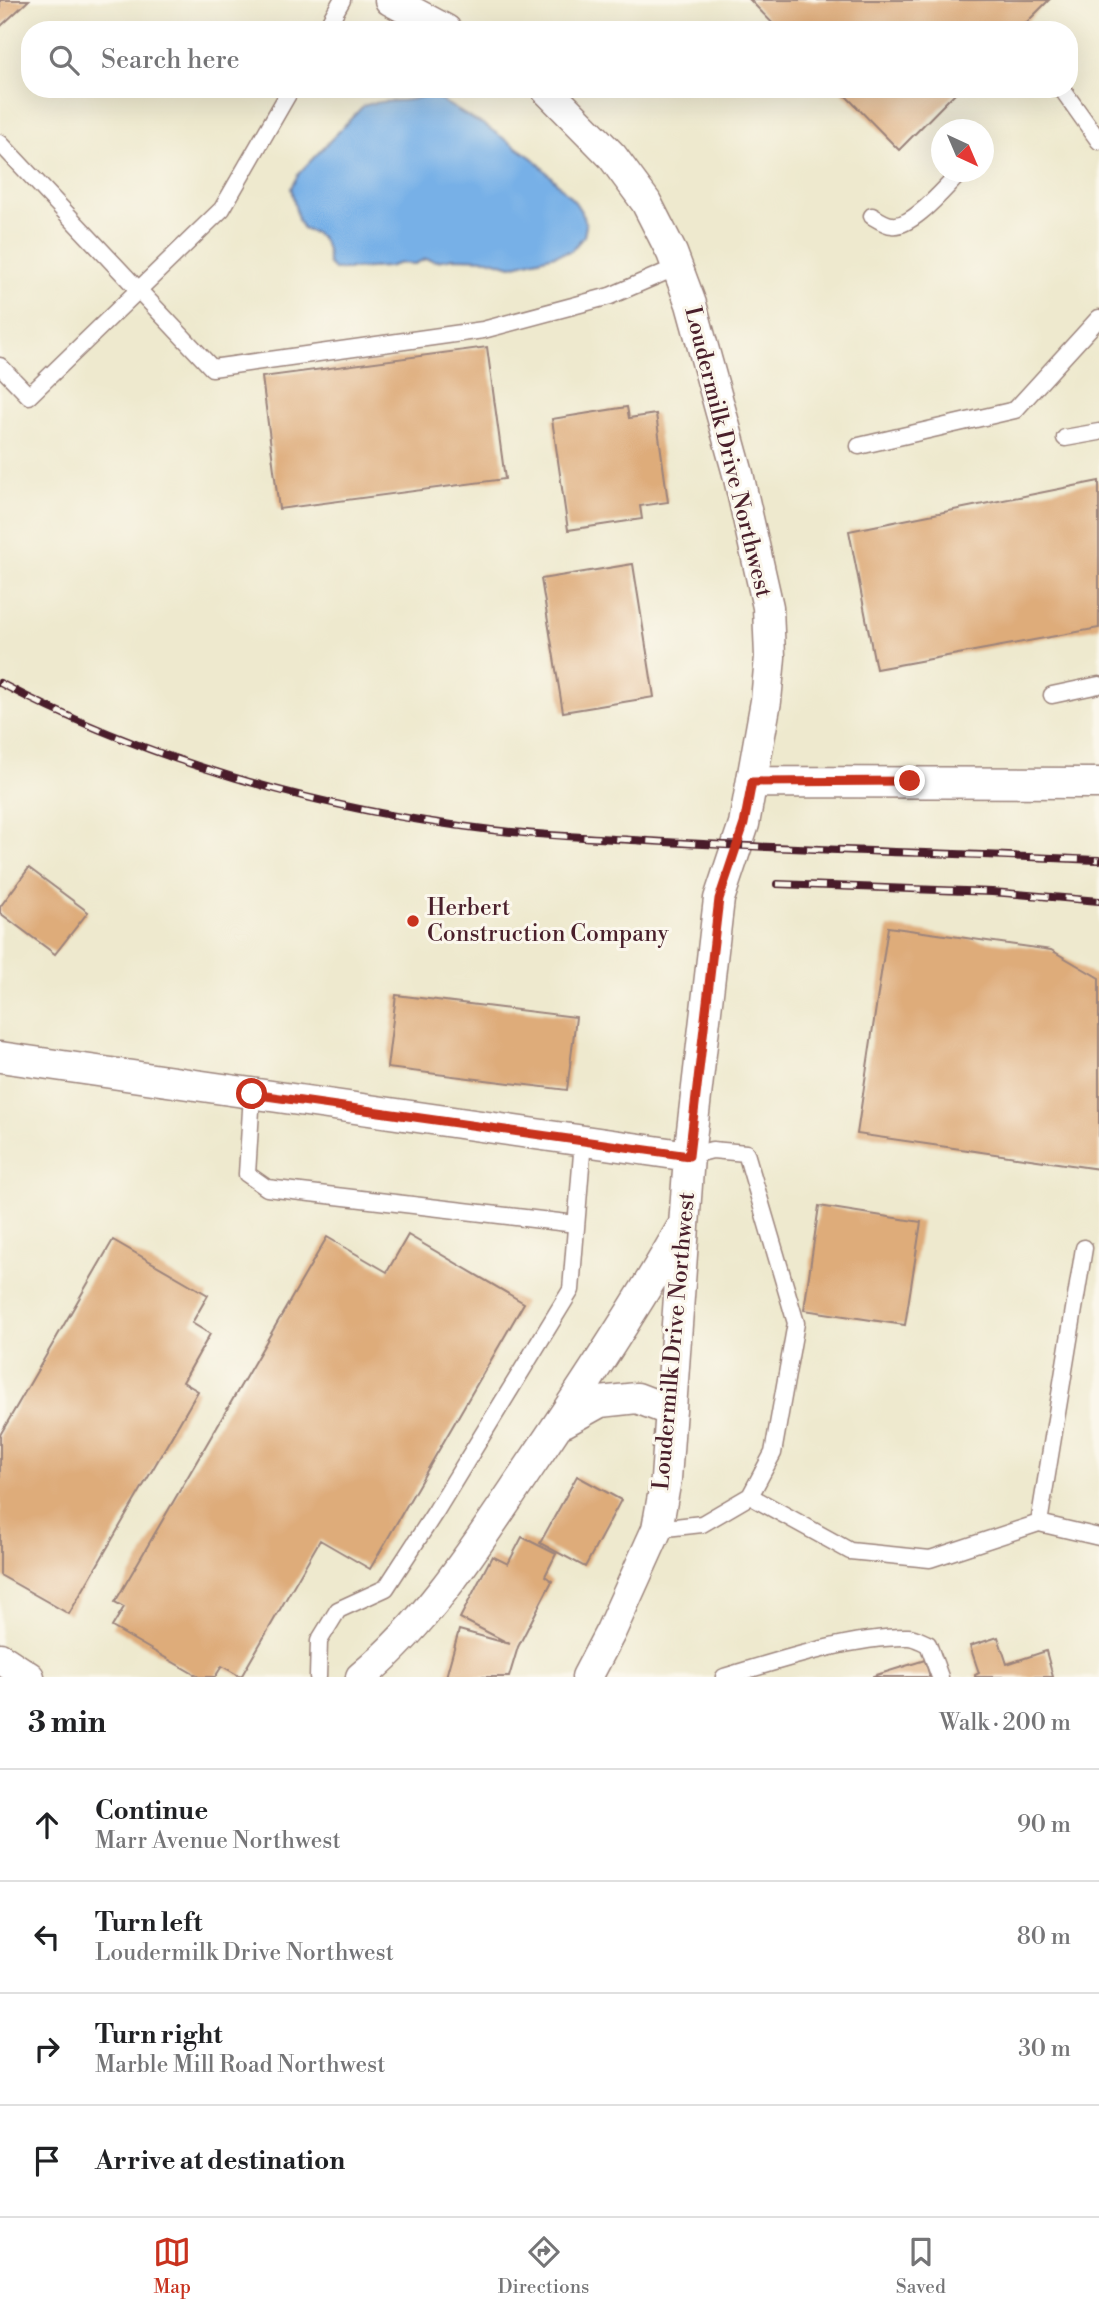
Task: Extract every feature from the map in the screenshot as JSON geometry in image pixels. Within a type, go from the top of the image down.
[{"type":"street","points":[[390,0],[429,21]]},
{"type":"street","name":"Loudermilk Drive Northwest","points":[[555,98],[612,156],[646,202],[677,267],[691,304],[738,474],[768,607],[766,701],[744,824],[719,899],[689,1156],[666,1479],[657,1529],[587,1677]]},
{"type":"street","points":[[752,782],[1099,783]]},
{"type":"street","points":[[0,1057],[689,1156]]},
{"type":"street","points":[[361,1677],[385,1657],[427,1611],[468,1556],[595,1372],[684,1222]]},
{"type":"street","points":[[557,1426],[600,1402],[637,1398],[671,1411]]},
{"type":"street","points":[[0,1658],[29,1677]]},
{"type":"lane","points":[[330,21],[342,0]]},
{"type":"lane","points":[[0,366],[29,396],[222,209],[286,98]]},
{"type":"lane","points":[[1068,98],[1099,141]]},
{"type":"lane","points":[[0,143],[212,368],[483,330],[610,296],[677,267]]},
{"type":"lane","points":[[872,216],[892,225],[905,223],[951,182]]},
{"type":"lane","points":[[859,446],[1015,410],[1099,317]]},
{"type":"lane","points":[[1065,438],[1099,432]]},
{"type":"lane","points":[[1052,695],[1099,685]]},
{"type":"lane","points":[[252,1094],[247,1174],[267,1188],[576,1224]]},
{"type":"lane","points":[[318,1677],[319,1641],[338,1610],[386,1588],[571,1290],[583,1141]]},
{"type":"lane","points":[[657,1529],[702,1524],[750,1496],[773,1453],[796,1323],[746,1153],[712,1150],[689,1156]]},
{"type":"lane","points":[[1039,1524],[1084,1248]]},
{"type":"lane","points":[[750,1496],[850,1551],[930,1559],[1039,1524],[1099,1537]]},
{"type":"lane","points":[[724,1677],[783,1659],[865,1641],[911,1637],[928,1644],[940,1677]]},
{"type":"water","points":[[437,98],[483,124],[535,160],[575,202],[584,216],[584,236],[571,251],[511,266],[488,259],[454,258],[437,261],[425,259],[415,264],[400,263],[388,267],[334,270],[328,263],[323,240],[315,233],[303,229],[298,220],[291,188],[299,173],[363,106]]},
{"type":"building","points":[[0,0],[29,0],[0,27]]},
{"type":"building","points":[[750,0],[1049,0],[1028,21],[770,21]]},
{"type":"building","points":[[848,98],[950,98],[899,150]]},
{"type":"building","points":[[487,347],[505,479],[279,509],[262,377]]},
{"type":"building","points":[[627,407],[629,418],[656,414],[668,502],[640,506],[642,519],[568,530],[552,419]]},
{"type":"building","points":[[1099,481],[1099,628],[876,669],[849,531]]},
{"type":"building","points":[[633,564],[654,697],[563,712],[541,579]]},
{"type":"building","points":[[29,868],[88,912],[55,954],[0,913],[0,907]]},
{"type":"building","points":[[888,927],[1051,950],[1099,978],[1099,1169],[857,1134]]},
{"type":"building","points":[[396,995],[576,1017],[567,1090],[387,1068]]},
{"type":"building","points":[[819,1206],[921,1222],[905,1325],[804,1310]]},
{"type":"building","points":[[408,1235],[524,1303],[370,1569],[320,1540],[241,1677],[222,1666],[215,1677],[199,1677],[112,1627],[124,1607],[115,1602],[327,1237],[387,1272]]},
{"type":"building","points":[[113,1240],[208,1295],[192,1323],[210,1334],[183,1382],[198,1391],[69,1614],[0,1575],[0,1435]]},
{"type":"building","points":[[577,1476],[621,1500],[585,1567],[540,1543]]},
{"type":"building","points":[[522,1537],[556,1554],[545,1576],[552,1581],[518,1647],[509,1677],[446,1677],[459,1630],[510,1644],[460,1618],[492,1556],[508,1564]]},
{"type":"building","points":[[998,1637],[1007,1664],[1046,1651],[1053,1677],[975,1677],[979,1673],[970,1646]]},
{"type":"building","points":[[925,1660],[930,1677],[873,1677],[873,1676]]},
{"type":"railway","points":[[0,683],[114,736],[235,778],[297,795],[422,820],[525,833],[648,841],[1099,860]]},
{"type":"railway","points":[[777,884],[992,892],[1099,901]]},
{"type":"place","name":"Herbert Construction Company","points":[[413,921]]},
{"type":"route","points":[[252,1094],[689,1156],[719,899],[744,824],[752,782],[910,781]]}]
